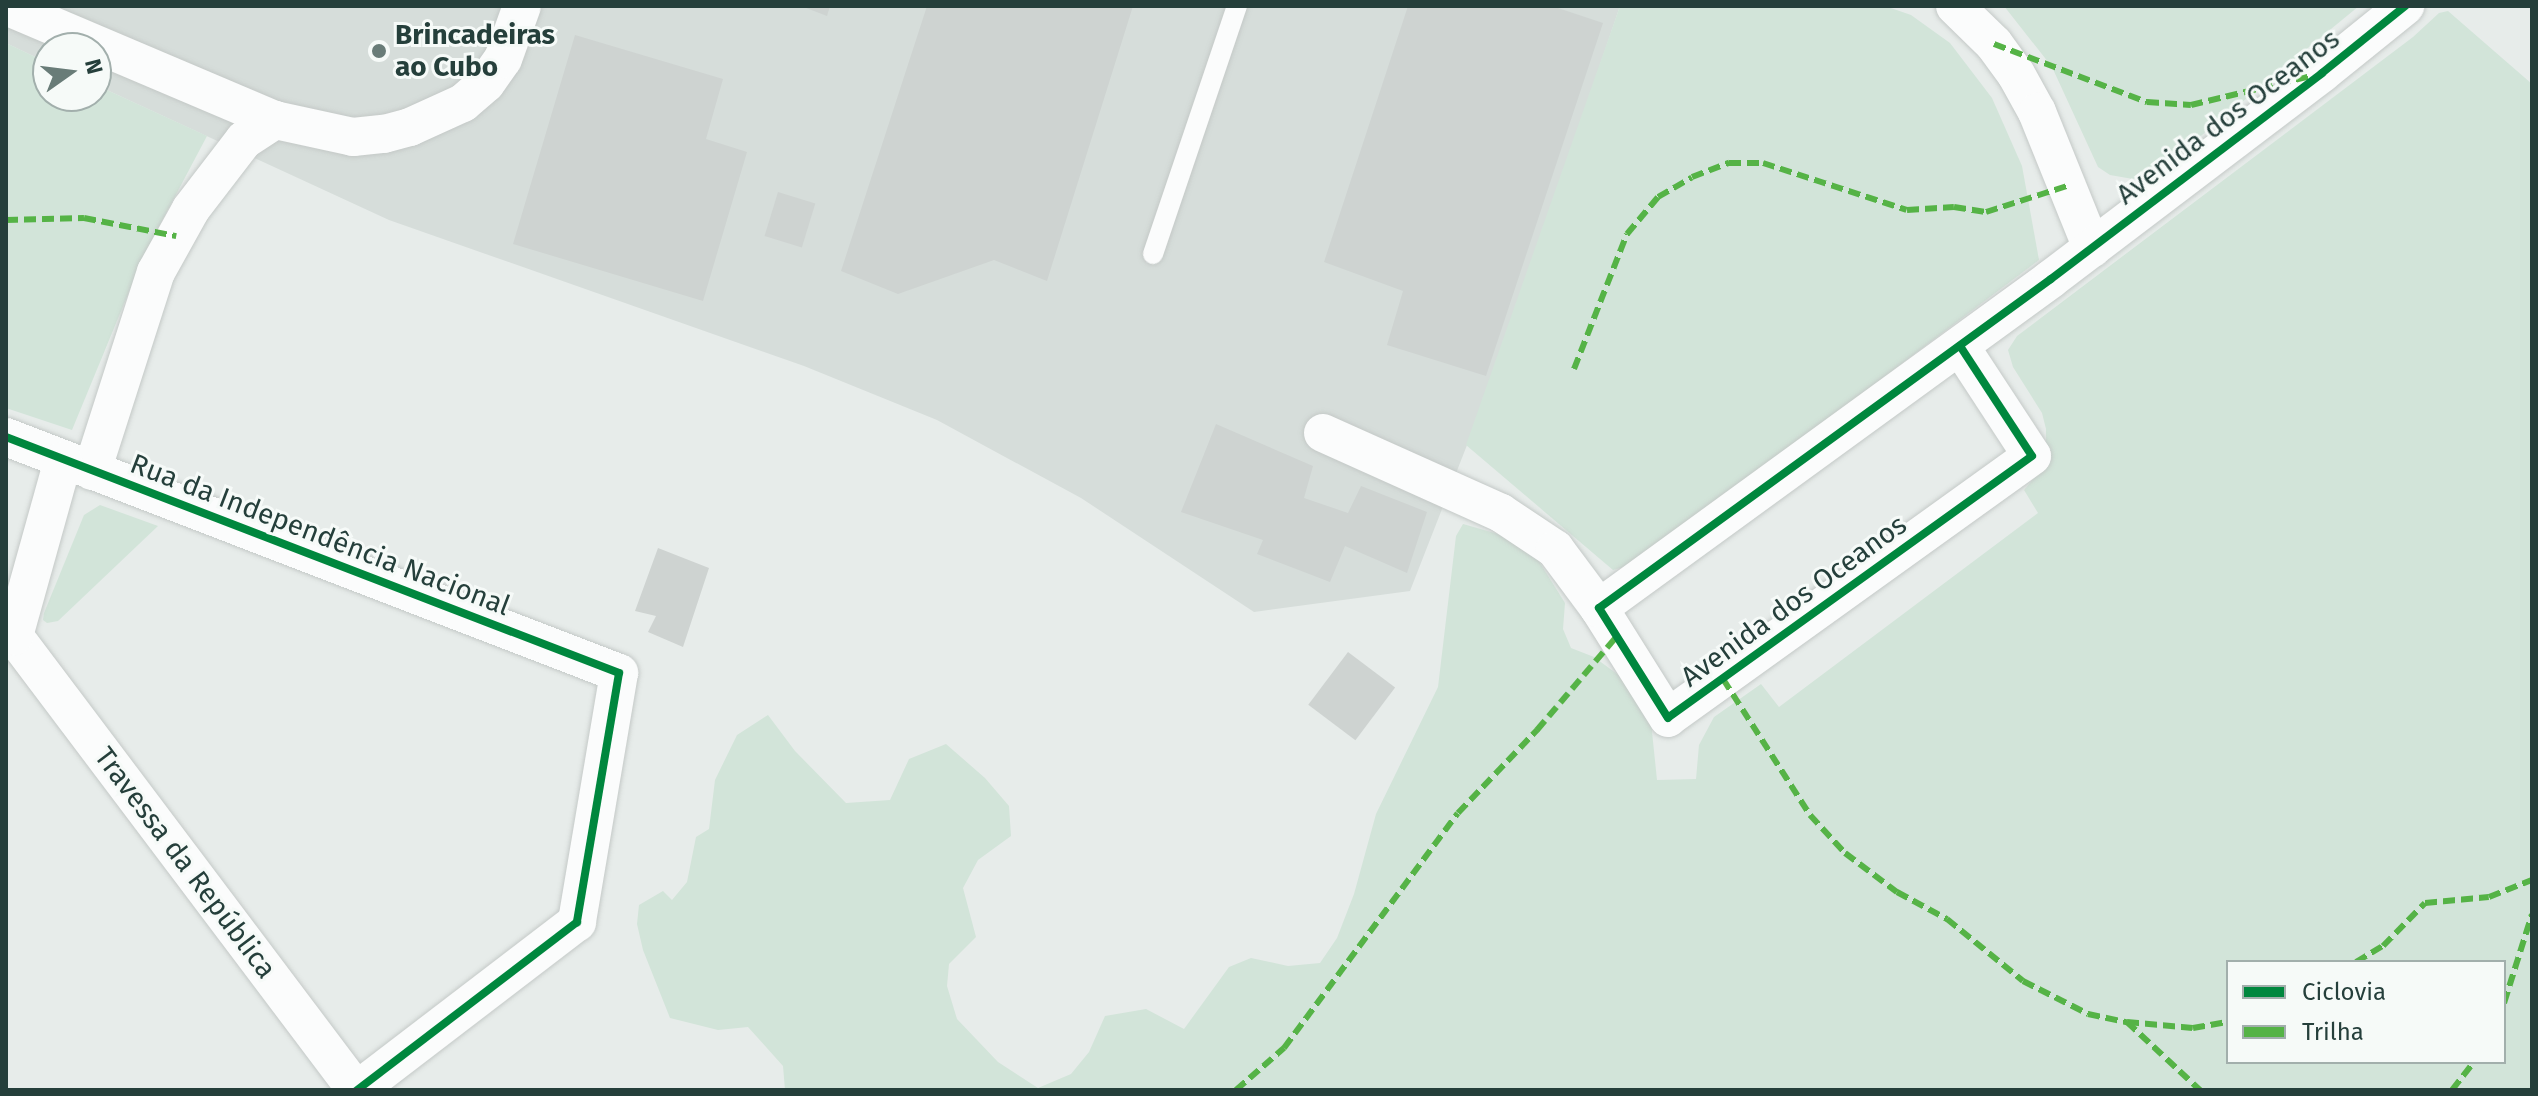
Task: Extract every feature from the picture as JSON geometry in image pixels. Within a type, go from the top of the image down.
[{"type":"street","points":[[6,6],[275,120],[353,137],[384,134],[436,117],[463,103],[486,83],[503,59],[522,6]]},
{"type":"street","points":[[1955,6],[1994,44],[2016,74],[2037,112],[2092,248]]},
{"type":"street","name":"Avenida dos Oceanos","points":[[1960,346],[2032,456],[1668,718],[1599,608],[2092,248],[2405,6]]},
{"type":"street","points":[[10,639],[156,272],[191,209],[244,140],[275,120]]},
{"type":"street","points":[[1323,433],[1501,513],[1555,549],[1599,608]]},
{"type":"street","name":"Rua da Independência Nacional","points":[[6,437],[619,673],[577,922],[357,1090]]},
{"type":"street","name":"Travessa da República","points":[[10,639],[357,1090]]},
{"type":"lane","points":[[1153,254],[1237,6]]},
{"type":"shaded area","points":[[6,6],[1620,6],[1494,376],[1410,591],[1254,612],[1081,498],[937,420],[804,366],[389,220],[112,92],[112,32],[32,32],[32,55],[6,43]]},
{"type":"green space","points":[[1620,6],[1885,6],[1911,15],[1950,43],[1992,98],[2022,166],[2039,260],[1636,564],[1613,570],[1466,445]]},
{"type":"green space","points":[[2004,6],[2359,6],[2174,158],[2133,179],[2110,175],[2098,167],[2052,67]]},
{"type":"green space","points":[[2448,11],[2532,84],[2532,1090],[785,1090],[783,1066],[748,1027],[718,1030],[670,1018],[643,950],[637,924],[639,905],[663,891],[672,900],[687,882],[696,837],[709,829],[715,780],[737,735],[768,715],[795,751],[846,803],[890,800],[909,759],[946,744],[985,778],[1009,806],[1011,836],[978,860],[963,888],[976,937],[949,964],[947,986],[957,1019],[998,1062],[1038,1088],[1071,1074],[1089,1052],[1105,1016],[1146,1009],[1184,1029],[1229,967],[1251,958],[1288,966],[1320,963],[1337,938],[1354,894],[1376,814],[1438,687],[1456,536],[1463,524],[1519,540],[1535,555],[1565,603],[1563,629],[1571,648],[1594,657],[1628,682],[1651,722],[1657,780],[1696,779],[1699,745],[1714,717],[1761,684],[1779,707],[2038,513],[2024,490],[2035,477],[2046,445],[2046,429],[2042,413],[2013,367],[2008,350],[2017,336],[2413,37],[2439,13]]},
{"type":"green space","points":[[6,43],[32,55],[32,112],[112,112],[112,92],[207,136],[145,253],[72,430],[6,408]]},
{"type":"green space","points":[[100,505],[158,526],[58,621],[47,623],[43,620],[44,613],[84,515]]},
{"type":"building","points":[[801,6],[830,6],[827,16]]},
{"type":"building","points":[[927,6],[1133,6],[1047,281],[994,260],[898,294],[841,271]]},
{"type":"building","points":[[1408,6],[1552,6],[1603,23],[1486,376],[1387,345],[1403,291],[1324,262]]},
{"type":"building","points":[[575,35],[723,79],[706,139],[747,152],[703,301],[513,244]]},
{"type":"building","points":[[778,192],[815,203],[802,247],[765,236]]},
{"type":"building","points":[[1216,424],[1313,466],[1304,498],[1348,513],[1361,486],[1427,512],[1407,573],[1345,546],[1330,582],[1257,554],[1263,540],[1181,512]]},
{"type":"building","points":[[658,548],[709,568],[683,647],[648,632],[656,616],[635,611]]},
{"type":"building","points":[[1348,652],[1395,688],[1355,740],[1308,705]]},
{"type":"marked path","points":[[1994,44],[2147,102],[2191,105],[2311,76]]},
{"type":"marked path","points":[[1574,369],[1627,234],[1658,197],[1692,177],[1729,163],[1763,163],[1907,210],[1954,207],[1986,212],[2067,186]]},
{"type":"marked path","points":[[6,220],[84,218],[176,236]]},
{"type":"marked path","points":[[1236,1090],[1284,1048],[1458,813],[1537,730],[1617,636]]},
{"type":"marked path","points":[[1723,679],[1810,815],[1845,853],[1897,892],[1947,919],[2023,981],[2088,1014],[2127,1022],[2200,1090]]},
{"type":"marked path","points":[[2359,960],[2383,946],[2425,903],[2489,897],[2532,880]]},
{"type":"marked path","points":[[2506,997],[2532,914]]},
{"type":"marked path","points":[[2127,1022],[2193,1028],[2226,1022]]},
{"type":"marked path","points":[[2452,1090],[2472,1064]]},
{"type":"cycle path","points":[[1960,346],[2032,456],[1668,718],[1599,608],[2051,279],[2405,6]]},
{"type":"cycle path","points":[[6,437],[619,673],[577,922],[357,1090]]},
{"type":"place","name":"Brincadeiras ao Cubo","points":[[379,51]]}]
